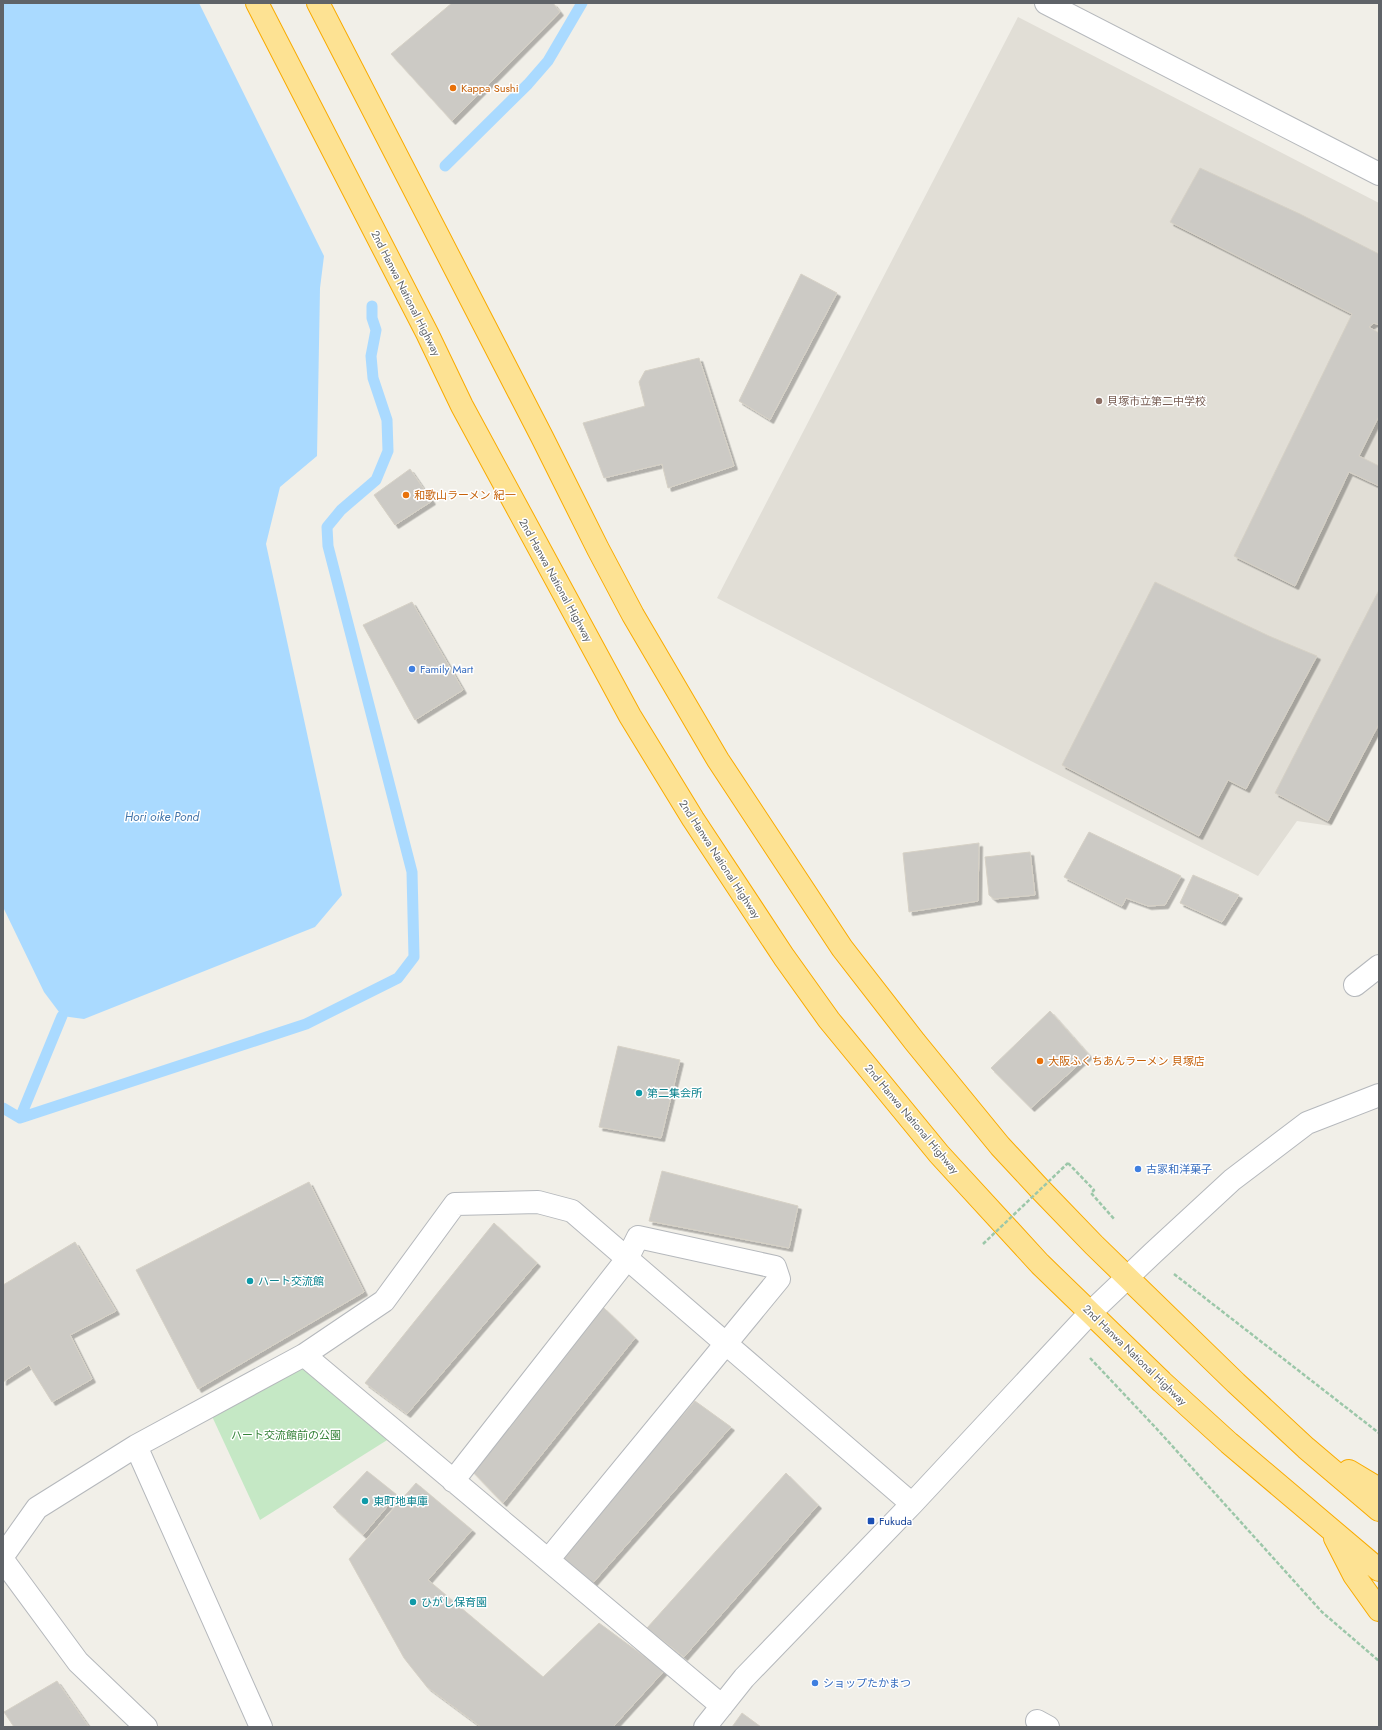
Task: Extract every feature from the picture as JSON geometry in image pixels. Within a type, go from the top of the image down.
[{"type":"highway","name":"2nd Hanwa National Highway","points":[[257,3],[427,333],[466,413],[630,716],[677,794],[740,892],[829,1020],[939,1154],[1040,1264],[1229,1443],[1379,1570]]},
{"type":"highway","points":[[318,3],[633,615],[718,760],[842,948],[878,996],[1000,1146],[1094,1245],[1236,1383],[1306,1448],[1379,1510]]},
{"type":"highway","points":[[1306,1448],[1379,1488]]},
{"type":"highway","points":[[1330,1530],[1354,1575],[1379,1610]]},
{"type":"street","points":[[1046,3],[1379,174]]},
{"type":"street","points":[[1355,985],[1379,966]]},
{"type":"street","points":[[705,1727],[744,1678],[912,1504],[1090,1313],[1128,1277],[1232,1180],[1307,1123],[1379,1095]]},
{"type":"street","points":[[3,1556],[37,1508],[136,1446],[304,1355],[384,1301],[456,1204],[538,1202],[572,1211],[912,1504]]},
{"type":"street","points":[[453,1481],[627,1259],[638,1237],[775,1267],[779,1279],[548,1560]]},
{"type":"street","points":[[304,1355],[722,1706]]},
{"type":"street","points":[[136,1446],[257,1726]]},
{"type":"street","points":[[3,1560],[78,1662],[146,1727]]},
{"type":"path","points":[[983,1244],[1068,1163],[1094,1190],[1090,1193],[1115,1220]]},
{"type":"path","points":[[1172,1272],[1379,1433]]},
{"type":"path","points":[[1090,1358],[1156,1428],[1322,1612],[1379,1660]]},
{"type":"shaded area","name":"貝塚市立第二中学校","points":[[1018,17],[1379,203],[1379,735],[1331,826],[1297,821],[1258,876],[1029,760],[717,598]]},
{"type":"green space","name":"ハート交流館前の公園","points":[[303,1356],[392,1437],[260,1520],[210,1412]]},
{"type":"water","name":"Hori oike Pond","points":[[3,3],[199,3],[324,256],[320,288],[317,456],[280,487],[266,544],[342,895],[315,927],[84,1019],[62,1016],[44,992],[3,907]]},
{"type":"building","name":"Kappa Sushi","points":[[452,3],[553,3],[560,12],[452,121],[391,54]]},
{"type":"building","points":[[1200,168],[1300,214],[1379,254],[1379,325],[1374,323],[1369,327],[1379,333],[1379,416],[1359,456],[1379,466],[1379,486],[1349,472],[1295,586],[1234,556],[1352,314],[1170,222]]},
{"type":"building","points":[[801,274],[837,293],[770,420],[739,401]]},
{"type":"building","points":[[699,358],[734,466],[668,488],[662,464],[604,478],[583,423],[645,406],[639,382],[645,371]]},
{"type":"building","points":[[410,469],[432,501],[395,525],[374,495]]},
{"type":"building","points":[[1155,582],[1269,636],[1317,656],[1246,789],[1228,780],[1199,836],[1062,765]]},
{"type":"building","points":[[1379,590],[1379,724],[1328,821],[1275,793]]},
{"type":"building","points":[[412,602],[463,690],[415,720],[363,625]]},
{"type":"building","points":[[1089,832],[1181,876],[1165,905],[1148,906],[1126,898],[1122,906],[1064,877]]},
{"type":"building","points":[[979,843],[978,901],[909,912],[903,853]]},
{"type":"building","points":[[1030,852],[1035,895],[994,899],[989,895],[985,857]]},
{"type":"building","points":[[1193,875],[1239,895],[1222,922],[1180,903]]},
{"type":"building","name":"大阪ふくちあんラーメン 貝塚店","points":[[1050,1011],[1089,1055],[1031,1108],[991,1068]]},
{"type":"building","name":"第二集会所","points":[[618,1046],[680,1060],[661,1138],[599,1127]]},
{"type":"building","points":[[662,1171],[798,1206],[789,1248],[649,1221]]},
{"type":"building","name":"ハート交流館","points":[[309,1182],[364,1292],[198,1389],[136,1270]]},
{"type":"building","points":[[494,1223],[537,1263],[407,1414],[365,1383]]},
{"type":"building","points":[[75,1242],[116,1311],[70,1335],[92,1379],[52,1402],[29,1365],[3,1382],[3,1285]]},
{"type":"building","points":[[603,1307],[635,1338],[503,1503],[471,1470]]},
{"type":"building","points":[[695,1401],[731,1427],[592,1584],[559,1557]]},
{"type":"building","name":"東町地車庫","points":[[367,1471],[397,1495],[363,1535],[333,1507]]},
{"type":"building","points":[[786,1473],[818,1505],[684,1657],[647,1628]]},
{"type":"building","name":"ひがし保育園","points":[[416,1483],[472,1530],[428,1580],[543,1677],[599,1623],[664,1671],[613,1727],[481,1727],[427,1687],[404,1658],[349,1559]]},
{"type":"building","points":[[57,1681],[89,1727],[14,1727],[4,1712]]},
{"type":"building","points":[[742,1713],[761,1727],[732,1727]]},
{"type":"waterway","points":[[445,166],[528,84],[548,61],[582,3]]},
{"type":"waterway","points":[[20,1118],[306,1024],[398,978],[414,957],[412,872],[328,546],[327,527],[341,510],[376,480],[388,451],[387,420],[373,378],[371,356],[376,330],[372,318],[372,306]]},
{"type":"waterway","points":[[3,1108],[20,1118],[62,1016]]},
{"type":"place","name":"Kappa Sushi","points":[[453,88]]},
{"type":"place","name":"貝塚市立第二中学校","points":[[1099,401]]},
{"type":"place","name":"和歌山ラーメン 紀一","points":[[406,495]]},
{"type":"place","name":"Family Mart","points":[[412,669]]},
{"type":"place","name":"大阪ふくちあんラーメン 貝塚店","points":[[1040,1061]]},
{"type":"place","name":"第二集会所","points":[[639,1093]]},
{"type":"place","name":"古家和洋菓子","points":[[1138,1169]]},
{"type":"place","name":"ハート交流館","points":[[250,1281]]},
{"type":"place","name":"東町地車庫","points":[[365,1501]]},
{"type":"place","name":"Fukuda","points":[[871,1521]]},
{"type":"place","name":"ひがし保育園","points":[[413,1602]]},
{"type":"place","name":"ショップたかまつ","points":[[815,1683]]}]
